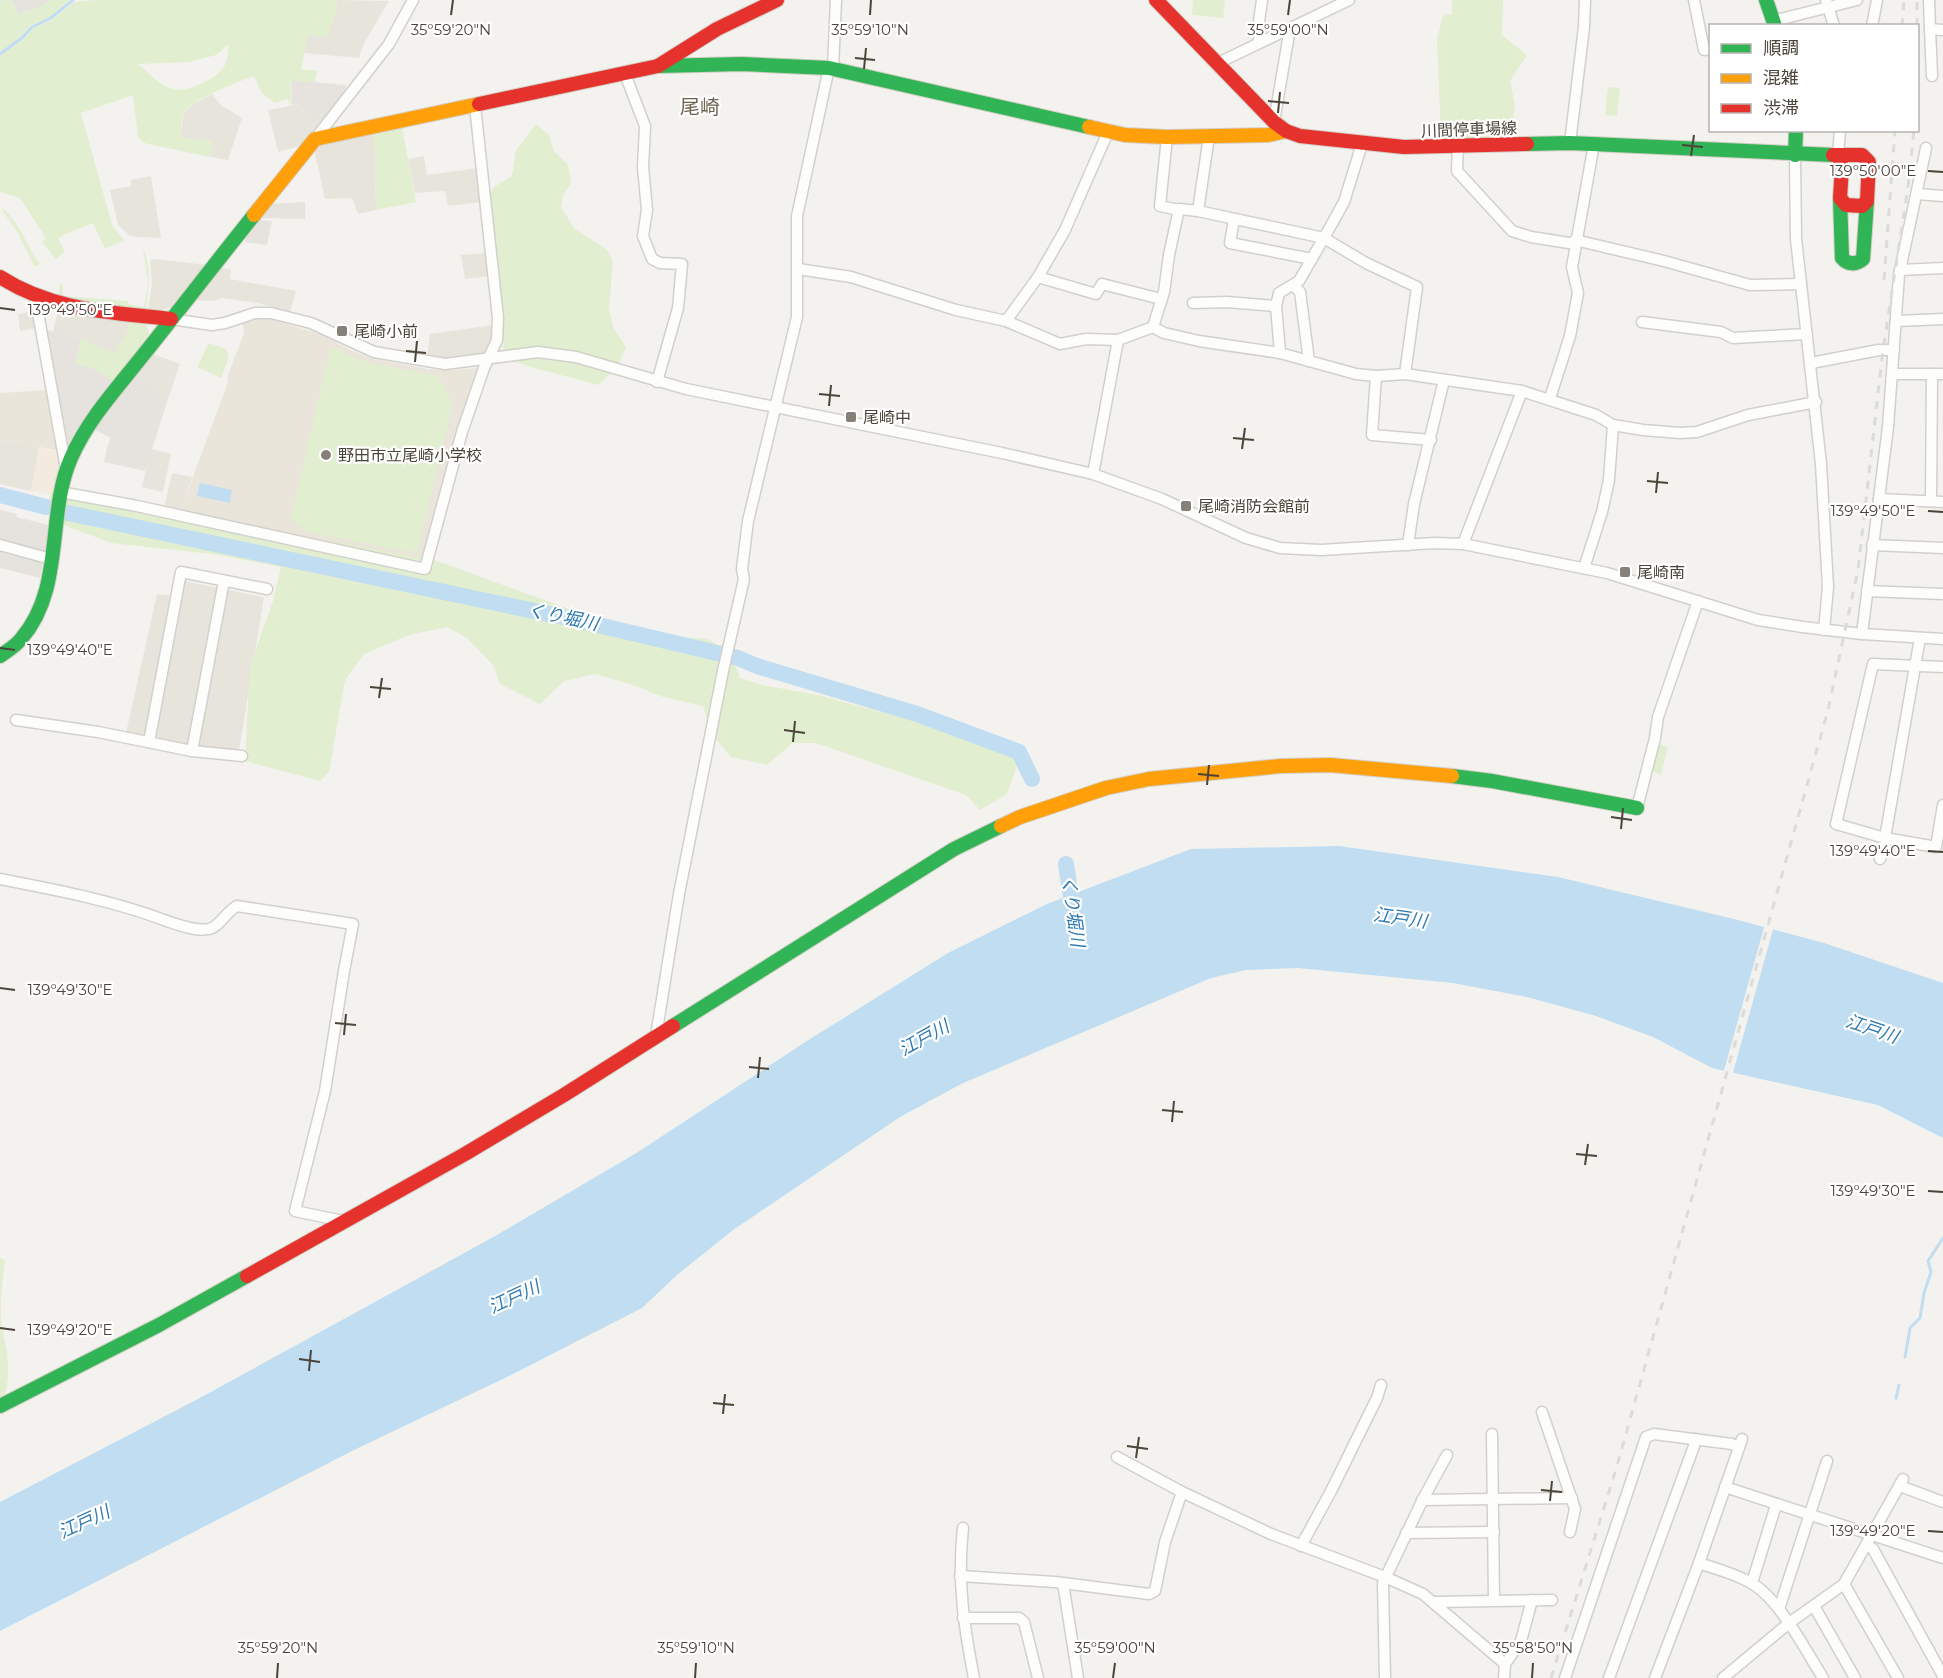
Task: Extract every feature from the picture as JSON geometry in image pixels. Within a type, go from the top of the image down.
[{"type":"street","points":[[0,656],[23,637],[44,603],[66,469],[92,420],[389,44],[413,0]]},
{"type":"street","points":[[658,66],[717,29],[777,0]]},
{"type":"street","points":[[656,1036],[674,921],[723,671],[744,579],[742,569],[748,521],[797,317],[797,216],[831,69],[836,0]]},
{"type":"street","name":"川間停車場線","points":[[1156,0],[1274,122],[1286,131],[1300,136],[1404,147],[1570,143],[1843,159]]},
{"type":"street","points":[[1259,42],[1258,22],[1262,0]]},
{"type":"street","points":[[1218,63],[1349,0]]},
{"type":"street","points":[[1570,143],[1584,27],[1585,0]]},
{"type":"street","points":[[1694,0],[1704,50],[1709,49]]},
{"type":"street","points":[[1766,0],[1774,23],[1827,3],[1857,0]]},
{"type":"street","points":[[1872,24],[1877,0]]},
{"type":"street","points":[[1929,0],[1932,76]]},
{"type":"street","points":[[1827,3],[1833,24]]},
{"type":"street","points":[[1274,122],[1290,28]]},
{"type":"street","points":[[1930,30],[1943,30]]},
{"type":"street","points":[[315,139],[658,66],[742,64],[831,69],[1108,132],[1167,137],[1268,135],[1286,131]]},
{"type":"street","points":[[625,74],[645,126],[642,168],[647,210],[643,236],[652,259],[660,263],[682,264],[678,308],[657,382]]},
{"type":"street","points":[[60,496],[136,507],[425,569],[462,432],[497,340],[498,318],[475,106]]},
{"type":"street","points":[[1006,321],[1038,277],[1065,230],[1108,132]]},
{"type":"street","points":[[1796,132],[1795,218],[1816,402],[1828,587],[1824,630]]},
{"type":"street","points":[[1840,132],[1843,159],[1840,198],[1842,258],[1849,263],[1857,264],[1863,259],[1869,162],[1864,156],[1843,159]]},
{"type":"street","points":[[1198,211],[1209,136]]},
{"type":"street","points":[[1167,137],[1160,206],[1198,211],[1324,238],[1417,287],[1405,374]]},
{"type":"street","points":[[1280,353],[1275,306],[1279,293],[1299,281],[1324,238],[1344,202],[1362,144]]},
{"type":"street","points":[[1550,399],[1570,336],[1578,293],[1572,267],[1594,144]]},
{"type":"street","points":[[1458,145],[1457,171],[1512,231],[1531,237],[1575,242],[1664,261],[1750,285],[1801,284]]},
{"type":"street","points":[[1862,634],[1893,374],[1900,270],[1926,148]]},
{"type":"street","points":[[1917,194],[1943,196]]},
{"type":"street","points":[[1840,198],[1845,205],[1862,206],[1867,201]]},
{"type":"street","points":[[1153,327],[1179,210]]},
{"type":"street","points":[[1234,219],[1230,243],[1312,259]]},
{"type":"street","points":[[1900,270],[1943,268]]},
{"type":"street","points":[[798,269],[851,277],[956,310],[1006,321],[1059,344],[1086,339],[1119,340],[1153,327],[1164,333],[1280,353],[1344,372],[1376,376],[1405,374],[1522,391],[1596,415],[1613,425],[1643,430],[1697,432],[1748,415],[1816,402]]},
{"type":"street","points":[[0,277],[35,296],[80,308],[219,325],[255,312],[271,313],[311,323],[368,350],[399,358],[445,364],[519,354],[555,353],[698,392],[1002,453],[1093,474],[1154,496],[1234,534],[1267,546],[1321,550],[1463,544],[1630,579],[1743,617],[1824,630],[1943,639]]},
{"type":"street","points":[[1038,277],[1096,294],[1101,284],[1161,299]]},
{"type":"street","points":[[1293,285],[1300,292],[1309,361]]},
{"type":"street","points":[[35,296],[66,469]]},
{"type":"street","points":[[1193,303],[1227,302],[1275,306]]},
{"type":"street","points":[[1896,321],[1943,319]]},
{"type":"street","points":[[1642,322],[1721,332],[1734,338],[1807,334]]},
{"type":"street","points":[[1093,474],[1119,340]]},
{"type":"street","points":[[1811,363],[1879,350],[1894,350]]},
{"type":"street","points":[[1893,374],[1937,374],[1931,501]]},
{"type":"street","points":[[1376,376],[1372,435],[1431,440]]},
{"type":"street","points":[[1408,545],[1414,504],[1444,380]]},
{"type":"street","points":[[1463,544],[1522,391]]},
{"type":"street","points":[[1584,568],[1602,512],[1609,480],[1613,425]]},
{"type":"street","points":[[1879,499],[1943,502]]},
{"type":"street","points":[[0,545],[51,559]]},
{"type":"street","points":[[1872,545],[1943,548]]},
{"type":"street","points":[[149,742],[181,572],[267,589]]},
{"type":"street","points":[[192,751],[224,581]]},
{"type":"street","points":[[1866,591],[1943,594]]},
{"type":"street","points":[[0,1406],[159,1325],[465,1154],[564,1095],[963,844],[1038,810],[1084,794],[1126,784],[1194,774],[1281,766],[1330,765],[1492,781],[1637,808],[1658,717],[1698,600]]},
{"type":"street","points":[[1880,859],[1886,838],[1920,638]]},
{"type":"street","points":[[1943,667],[1874,664],[1836,824],[1886,838],[1936,847],[1943,805]]},
{"type":"street","points":[[16,720],[192,751],[242,756]]},
{"type":"street","points":[[0,879],[87,896],[170,922],[201,929],[211,929],[237,906],[353,924],[326,1091],[295,1212],[343,1221]]},
{"type":"street","points":[[1301,1546],[1331,1491],[1377,1398],[1381,1385]]},
{"type":"street","points":[[1542,1412],[1575,1509],[1570,1532]]},
{"type":"street","points":[[1492,1434],[1494,1600]]},
{"type":"street","points":[[1565,1678],[1646,1437],[1654,1434],[1740,1443],[1699,1563],[1655,1678]]},
{"type":"street","points":[[1610,1678],[1695,1439]]},
{"type":"street","points":[[1385,1678],[1383,1583],[1422,1500],[1447,1455]]},
{"type":"street","points":[[1117,1457],[1182,1492],[1301,1546],[1424,1594],[1505,1664]]},
{"type":"street","points":[[1779,1609],[1827,1461]]},
{"type":"street","points":[[1723,1678],[1789,1623],[1844,1584],[1901,1482],[1943,1502]]},
{"type":"street","points":[[1725,1487],[1869,1540],[1943,1558]]},
{"type":"street","points":[[960,1576],[1063,1583],[1149,1594],[1155,1591],[1168,1532],[1182,1492]]},
{"type":"street","points":[[1422,1500],[1572,1498]]},
{"type":"street","points":[[1752,1583],[1776,1505]]},
{"type":"street","points":[[963,1528],[960,1576],[963,1618],[974,1678]]},
{"type":"street","points":[[1406,1533],[1494,1532]]},
{"type":"street","points":[[1869,1540],[1943,1676]]},
{"type":"street","points":[[1699,1563],[1752,1583],[1779,1609],[1823,1678]]},
{"type":"street","points":[[1063,1583],[1078,1678]]},
{"type":"street","points":[[1844,1584],[1898,1678]]},
{"type":"street","points":[[1504,1678],[1505,1664],[1521,1641],[1532,1600]]},
{"type":"street","points":[[1435,1602],[1552,1600]]},
{"type":"street","points":[[1814,1606],[1855,1678]]},
{"type":"street","points":[[963,1618],[1019,1618],[1023,1622],[1038,1678]]},
{"type":"shaded area","points":[[11,0],[50,0],[40,7],[19,14]]},
{"type":"shaded area","points":[[337,0],[389,1],[364,43],[359,58],[304,53],[308,35],[326,36],[337,11]]},
{"type":"shaded area","points":[[292,80],[346,85],[344,96],[325,120],[321,116],[309,114],[306,103],[291,105]]},
{"type":"shaded area","points":[[212,94],[221,105],[242,118],[228,160],[210,157],[213,142],[180,137],[184,113],[193,104]]},
{"type":"shaded area","points":[[306,103],[313,113],[325,120],[304,145],[278,152],[268,110]]},
{"type":"shaded area","points":[[374,133],[376,210],[358,214],[352,198],[325,199],[314,149],[316,146]]},
{"type":"shaded area","points":[[424,156],[427,175],[478,168],[482,202],[448,206],[445,191],[415,193],[408,159]]},
{"type":"shaded area","points":[[151,176],[161,238],[129,235],[118,225],[110,190],[131,186],[131,180]]},
{"type":"shaded area","points":[[305,202],[305,219],[259,218],[270,204]]},
{"type":"shaded area","points":[[259,220],[272,221],[267,245],[245,242],[246,236]]},
{"type":"shaded area","points":[[487,253],[490,276],[465,279],[461,255]]},
{"type":"shaded area","points":[[150,260],[207,265],[174,306],[159,311],[148,310],[152,284]]},
{"type":"shaded area","points":[[220,268],[231,269],[230,279],[296,291],[290,312],[258,303],[222,298],[213,301],[193,300]]},
{"type":"shaded area","points":[[58,310],[129,320],[128,330],[114,354],[81,339],[53,332]]},
{"type":"shaded area","points":[[35,311],[39,328],[20,331],[18,314]]},
{"type":"shaded area","name":"野田市立尾崎小学校","points":[[262,319],[274,320],[323,335],[350,350],[373,359],[427,369],[477,368],[479,370],[423,562],[180,512],[228,382],[227,378],[244,333],[243,323]]},
{"type":"shaded area","points":[[494,325],[490,351],[484,355],[452,360],[427,357],[430,334]]},
{"type":"shaded area","points":[[44,329],[81,339],[75,364],[93,369],[113,381],[77,429],[65,452]]},
{"type":"shaded area","points":[[150,353],[180,364],[168,399],[131,378]]},
{"type":"shaded area","points":[[131,378],[168,399],[145,471],[104,462],[111,438],[92,428]]},
{"type":"shaded area","points":[[49,390],[57,450],[0,440],[0,393]]},
{"type":"shaded area","points":[[0,440],[39,447],[31,491],[0,484]]},
{"type":"shaded area","points":[[39,447],[59,451],[61,464],[53,495],[31,491]]},
{"type":"shaded area","points":[[151,449],[171,454],[163,492],[142,487]]},
{"type":"shaded area","points":[[172,473],[192,477],[180,512],[164,508]]},
{"type":"shaded area","points":[[0,510],[17,514],[16,517],[49,525],[45,553],[0,543]]},
{"type":"shaded area","points":[[0,548],[43,562],[40,578],[0,568]]},
{"type":"shaded area","points":[[184,581],[264,597],[238,757],[126,733],[157,594],[181,597]]},
{"type":"green space","points":[[0,0],[11,0],[19,14],[40,7],[50,0],[69,0],[51,17],[31,25],[21,37],[0,52]]},
{"type":"green space","points":[[95,0],[337,0],[337,11],[326,37],[308,35],[301,69],[317,71],[315,82],[292,81],[290,105],[287,99],[274,103],[261,92],[254,76],[216,91],[188,108],[183,115],[180,137],[213,142],[210,157],[144,143],[138,137],[133,95],[81,113],[112,225],[124,240],[105,249],[93,223],[58,239],[65,252],[56,259],[42,242],[46,238],[20,198],[0,192],[0,56],[23,40],[32,29],[52,20],[74,2]],"holes":[[[229,44],[227,61],[218,74],[187,89],[179,90],[168,87],[138,64],[189,62],[216,55]]]},
{"type":"green space","points":[[1193,0],[1225,0],[1223,18],[1192,15]]},
{"type":"green space","points":[[1452,0],[1503,0],[1502,35],[1527,55],[1510,81],[1515,105],[1510,138],[1441,139],[1437,39],[1443,16],[1452,14]]},
{"type":"green space","points":[[1608,87],[1620,88],[1617,116],[1605,115]]},
{"type":"green space","points":[[536,124],[549,135],[554,151],[568,165],[571,183],[563,195],[561,207],[574,228],[607,250],[613,261],[609,308],[613,327],[626,347],[617,368],[598,385],[504,358],[503,340],[493,328],[489,198],[494,187],[512,176],[516,150]]},
{"type":"green space","points":[[402,128],[416,202],[376,210],[374,133]]},
{"type":"green space","points":[[0,207],[17,225],[40,264],[35,267],[16,230]]},
{"type":"green space","points":[[143,248],[146,256],[148,283]]},
{"type":"green space","points":[[60,283],[63,286],[62,296],[127,301],[129,304],[144,307],[148,283],[146,310],[58,300]]},
{"type":"green space","points":[[129,320],[145,320],[149,334],[146,339],[147,343],[116,383],[75,364],[81,339],[114,353],[128,330]]},
{"type":"green space","points":[[209,343],[226,349],[229,357],[221,378],[197,367]]},
{"type":"green space","points":[[336,348],[365,362],[438,376],[453,402],[417,553],[307,532],[291,518],[329,352]]},
{"type":"green space","points":[[51,492],[81,492],[153,514],[292,534],[437,561],[610,624],[674,637],[708,639],[731,654],[740,678],[762,685],[818,695],[1014,748],[1018,763],[1007,794],[980,810],[966,795],[816,743],[793,743],[767,765],[731,757],[712,734],[703,706],[663,697],[595,674],[564,681],[540,704],[500,684],[493,665],[467,638],[447,627],[409,635],[364,654],[345,680],[329,772],[320,781],[245,761],[250,666],[273,601],[281,567],[212,554],[111,543],[56,522],[47,506]]},
{"type":"green space","points":[[1659,744],[1668,747],[1661,775],[1652,771],[1655,747]]},
{"type":"green space","points":[[0,1258],[5,1260],[1,1317],[8,1378],[3,1401],[0,1402]]},
{"type":"water","points":[[200,483],[232,490],[230,503],[197,496]]},
{"type":"water","name":"江戸川","points":[[1339,846],[1558,877],[1824,943],[1943,983],[1943,1138],[1878,1105],[1712,1068],[1653,1037],[1596,1016],[1527,997],[1453,983],[1298,968],[1246,970],[1211,978],[963,1083],[900,1117],[733,1230],[677,1275],[642,1308],[509,1376],[354,1450],[0,1631],[0,1502],[198,1399],[497,1235],[638,1152],[810,1039],[948,953],[1047,904],[1191,849]]},
{"type":"pier","points":[[1765,924],[1774,926],[1732,1076],[1723,1074]]},
{"type":"waterway","points":[[0,54],[22,38],[32,27],[51,18],[73,0]]},
{"type":"waterway","name":"くり堀川","points":[[0,495],[46,507]]},
{"type":"waterway","name":"くり堀川","points":[[68,513],[577,620],[738,658],[757,666],[917,714],[1019,752],[1032,779]]},
{"type":"waterway","name":"くり堀川","points":[[1066,864],[1074,917]]},
{"type":"waterway","points":[[1905,1357],[1910,1328],[1920,1318],[1924,1293],[1931,1272],[1928,1261],[1943,1238]]},
{"type":"waterway","points":[[1896,1398],[1899,1385]]},
{"type":"railway","points":[[1902,24],[1904,0]]},
{"type":"railway","points":[[1917,0],[1917,24]]},
{"type":"railway","points":[[1884,280],[1895,132]]},
{"type":"railway","points":[[1551,1678],[1617,1466],[1828,710],[1858,570],[1883,350],[1908,187],[1914,132]]},
{"type":"traffic: fast","points":[[1766,0],[1774,24]]},
{"type":"traffic: fast","points":[[658,66],[742,64],[829,68],[1089,127]]},
{"type":"traffic: fast","points":[[1795,155],[1796,132]]},
{"type":"traffic: fast","points":[[1527,144],[1570,143],[1833,155]]},
{"type":"traffic: fast","points":[[1840,198],[1842,258],[1852,263],[1863,259],[1867,201]]},
{"type":"traffic: fast","points":[[0,656],[21,639],[35,619],[44,598],[50,575],[63,480],[71,458],[86,430],[104,404],[254,215]]},
{"type":"traffic: fast","points":[[1452,776],[1492,781],[1637,808]]},
{"type":"traffic: fast","points":[[673,1026],[954,849],[1001,826]]},
{"type":"traffic: fast","points":[[0,1406],[159,1325],[247,1276]]},
{"type":"traffic: slow","points":[[254,215],[315,139],[479,104]]},
{"type":"traffic: slow","points":[[1089,127],[1125,135],[1167,137],[1268,135],[1286,131]]},
{"type":"traffic: slow","points":[[1001,826],[1020,817],[1106,788],[1149,779],[1281,766],[1330,765],[1452,776]]},
{"type":"traffic: jam","points":[[479,104],[658,66],[717,29],[777,0]]},
{"type":"traffic: jam","points":[[1156,0],[1274,122],[1286,131],[1300,136],[1404,147],[1527,144]]},
{"type":"traffic: jam","points":[[1833,155],[1862,155],[1869,162],[1867,201],[1862,206],[1846,205],[1840,198],[1842,166],[1838,156]]},
{"type":"traffic: jam","points":[[0,277],[40,297],[61,303],[104,312],[171,319]]},
{"type":"traffic: jam","points":[[247,1276],[465,1154],[673,1026]]},
{"type":"place","name":"尾崎小前","points":[[342,331]]},
{"type":"place","name":"尾崎中","points":[[851,417]]},
{"type":"place","name":"野田市立尾崎小学校","points":[[326,455]]},
{"type":"place","name":"尾崎消防会館前","points":[[1186,506]]},
{"type":"place","name":"尾崎南","points":[[1625,572]]},
{"type":"district","name":"尾崎","points":[[700,107]]}]
